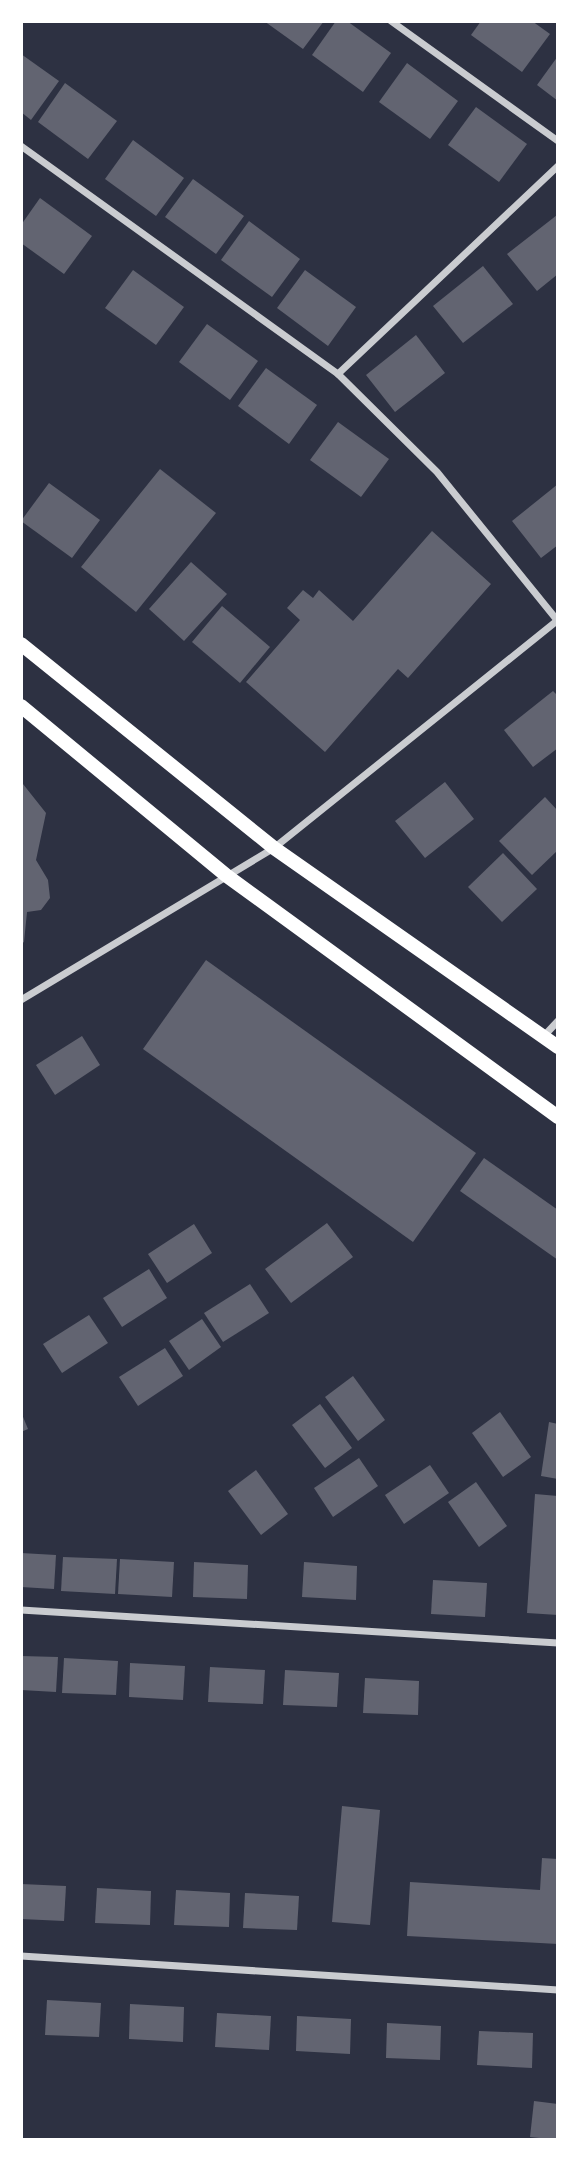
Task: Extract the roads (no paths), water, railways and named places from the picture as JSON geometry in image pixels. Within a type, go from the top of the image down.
[{"type":"main road","points":[[21,644],[274,848],[558,1047]]},
{"type":"main road","points":[[21,706],[227,876],[558,1117]]},
{"type":"street","points":[[391,21],[558,141]]},
{"type":"street","points":[[21,146],[338,374],[437,472],[558,620],[274,848],[21,1000]]},
{"type":"street","points":[[338,374],[558,166]]},
{"type":"street","points":[[543,1037],[558,1021]]},
{"type":"street","points":[[21,1610],[558,1643]]},
{"type":"street","points":[[21,1956],[558,1990]]}]
